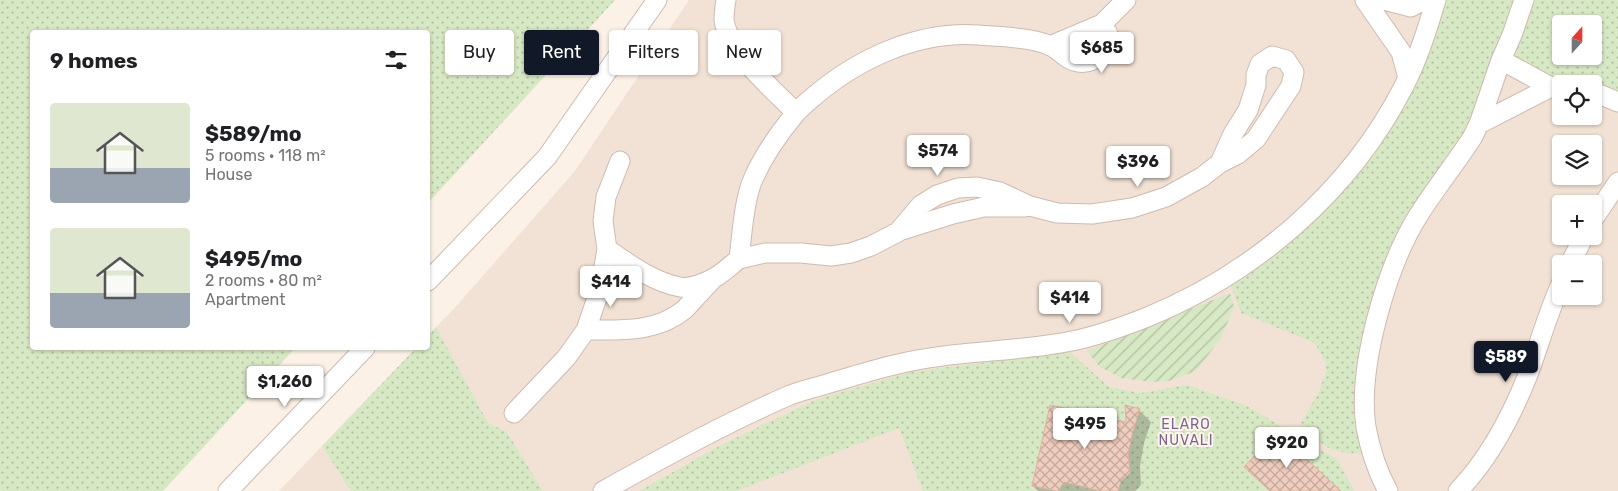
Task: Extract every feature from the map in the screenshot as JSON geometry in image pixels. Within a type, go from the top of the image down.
[{"type":"street","points":[[430,279],[548,157],[657,0]]},
{"type":"street","points":[[726,0],[724,19],[728,33],[736,48],[796,113]]},
{"type":"street","points":[[1050,46],[1102,24],[1126,0]]},
{"type":"street","points":[[1366,0],[1401,52],[1408,78]]},
{"type":"street","points":[[1384,0],[1412,7],[1424,0]]},
{"type":"street","points":[[603,491],[685,445],[792,395],[895,364],[940,356],[1072,341],[1120,328],[1179,304],[1227,276],[1262,253],[1294,227],[1340,180],[1364,151],[1383,123],[1408,78],[1421,48],[1436,0]]},
{"type":"street","points":[[1388,491],[1372,455],[1366,425],[1364,394],[1366,374],[1376,326],[1388,279],[1418,217],[1472,138],[1479,124],[1524,0]]},
{"type":"street","points":[[739,259],[748,196],[753,178],[796,113],[823,89],[851,69],[888,50],[934,37],[976,35],[1020,39],[1050,46],[1066,57],[1078,62],[1091,61],[1101,53],[1108,34],[1102,24]]},
{"type":"street","points":[[586,330],[620,330],[651,327],[668,320],[684,310],[713,278],[739,259],[765,253],[801,253],[831,256],[851,253],[871,246],[898,232],[953,214],[984,207],[1030,206],[1057,213],[1092,214],[1132,208],[1166,197],[1202,177],[1220,163],[1238,154],[1256,139],[1292,86],[1294,72],[1286,60],[1272,56],[1260,64],[1248,110],[1233,134],[1220,163]]},
{"type":"street","points":[[1501,60],[1552,86]]},
{"type":"street","points":[[1479,124],[1552,90]]},
{"type":"street","points":[[1602,95],[1618,102]]},
{"type":"street","points":[[514,413],[566,358],[586,330],[600,289],[607,249],[603,221],[606,197],[620,161]]},
{"type":"street","points":[[1602,206],[1618,182]]},
{"type":"street","points":[[607,249],[653,277],[682,287],[696,285],[713,278]]},
{"type":"street","points":[[1458,491],[1487,453],[1504,426],[1527,378],[1552,303]]},
{"type":"street","points":[[228,491],[363,350]]},
{"type":"shaded area","name":"ELARO NUVALI","points":[[689,0],[1618,0],[1618,491],[279,491],[414,350],[430,350],[430,334],[575,171],[639,75],[698,75],[698,30],[669,30]]},
{"type":"green space","points":[[0,0],[615,0],[587,30],[524,30],[524,75],[546,75],[430,201],[430,30],[30,30],[30,350],[293,350],[163,491],[0,491]]},
{"type":"green space","points":[[1436,0],[1618,0],[1618,102],[1602,90],[1602,75],[1552,75],[1551,87],[1501,60],[1434,193],[1376,326],[1372,455],[1332,449],[1324,446],[1309,433],[1301,423],[1319,392],[1326,372],[1326,363],[1315,343],[1241,313],[1227,276],[1364,151]]},
{"type":"green space","points":[[1230,293],[1234,307],[1221,338],[1196,371],[1169,381],[1151,382],[1121,378],[1099,366],[1087,351]]},
{"type":"green space","points":[[436,327],[488,423],[507,432],[543,491],[351,491],[322,446],[414,350],[430,350],[430,334]]},
{"type":"green space","points":[[1069,351],[1109,387],[1141,393],[1187,385],[1245,405],[1337,459],[1354,491],[923,491],[899,428],[737,491],[639,491],[723,444],[818,399],[911,372]]},
{"type":"building","points":[[1050,405],[1126,422],[1125,405],[1140,409],[1128,454],[1130,473],[1121,481],[1118,491],[1101,491],[1064,482],[1058,491],[1032,486]]},
{"type":"building","points":[[1277,432],[1341,491],[1270,491],[1244,467]]},
{"type":"district","name":"ELARO NUVALI","points":[[1186,432]]}]
